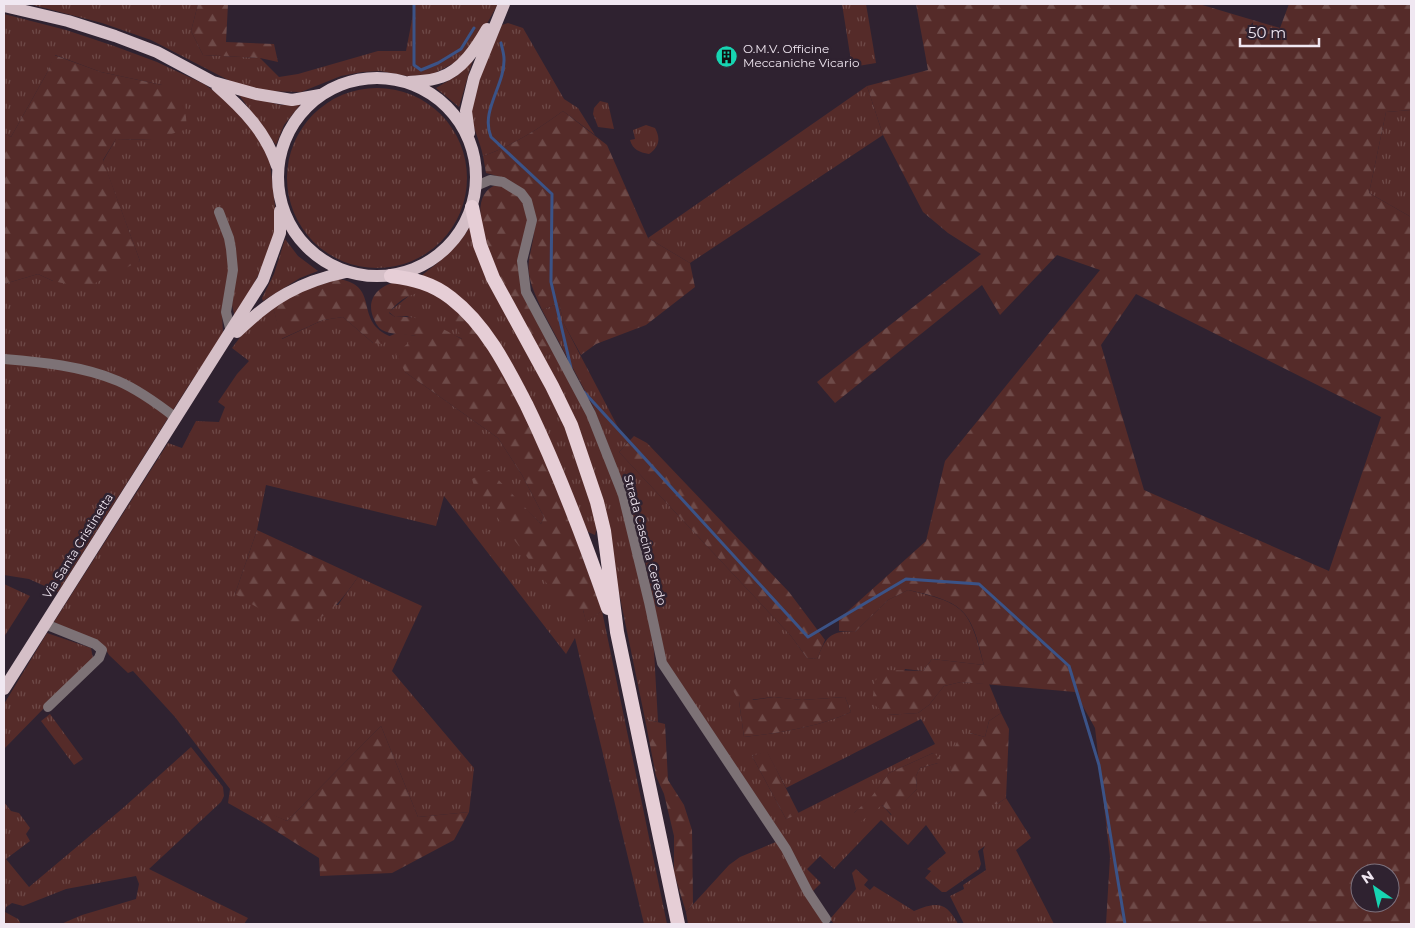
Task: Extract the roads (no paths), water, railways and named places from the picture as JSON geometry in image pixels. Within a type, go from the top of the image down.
[{"type":"highway","points":[[472,207],[480,245],[493,278],[552,386],[584,458],[604,531],[616,632],[678,924]]},
{"type":"highway","points":[[391,276],[418,280],[450,297],[464,308],[502,360],[545,444],[563,485],[616,632]]},
{"type":"main road","points":[[407,82],[440,78],[455,69],[469,56],[503,4]]},
{"type":"main road","points":[[280,203],[291,228],[308,250],[327,264],[346,272],[368,276],[391,276],[413,270],[440,253],[456,236],[472,207],[476,186],[475,163],[466,111],[474,78],[503,4]]},
{"type":"main road","points":[[4,6],[68,21],[115,36],[157,52],[213,82],[256,94],[292,100],[322,94]]},
{"type":"main road","points":[[278,168],[282,147],[290,128],[304,109],[322,94],[340,85],[362,79],[386,78],[407,82],[427,91],[445,105],[460,122],[470,141]]},
{"type":"main road","points":[[213,82],[244,110],[260,131],[272,151],[278,168]]},
{"type":"main road","name":"Via Santa Cristinetta","points":[[4,689],[263,280],[280,233],[278,168]]},
{"type":"main road","name":"Via Santa Cristinetta","points":[[222,346],[261,309],[279,296],[301,285],[346,272]]},
{"type":"street","name":"Strada Cascina Ceredo","points":[[476,186],[490,180],[503,182],[514,187],[527,201],[532,220],[522,261],[526,292],[591,414],[623,495],[650,602],[662,663],[776,833],[826,919]]},
{"type":"street","points":[[219,212],[230,238],[233,270],[226,312],[231,332]]},
{"type":"street","points":[[4,359],[88,372],[117,381],[150,398],[176,418]]},
{"type":"street","points":[[45,624],[95,644],[102,650],[99,658],[48,707]]},
{"type":"waterway","points":[[414,4],[414,65],[421,70],[438,63],[461,49],[474,28]]},
{"type":"waterway","points":[[501,43],[504,57],[503,69],[491,108],[488,127],[491,137],[552,194],[551,282],[571,368]]},
{"type":"waterway","points":[[584,392],[808,637],[906,579],[979,584],[1069,666],[1099,765],[1125,924]]},
{"type":"place","name":"O.M.V. Officine Meccaniche Vicario","points":[[727,56]]}]
